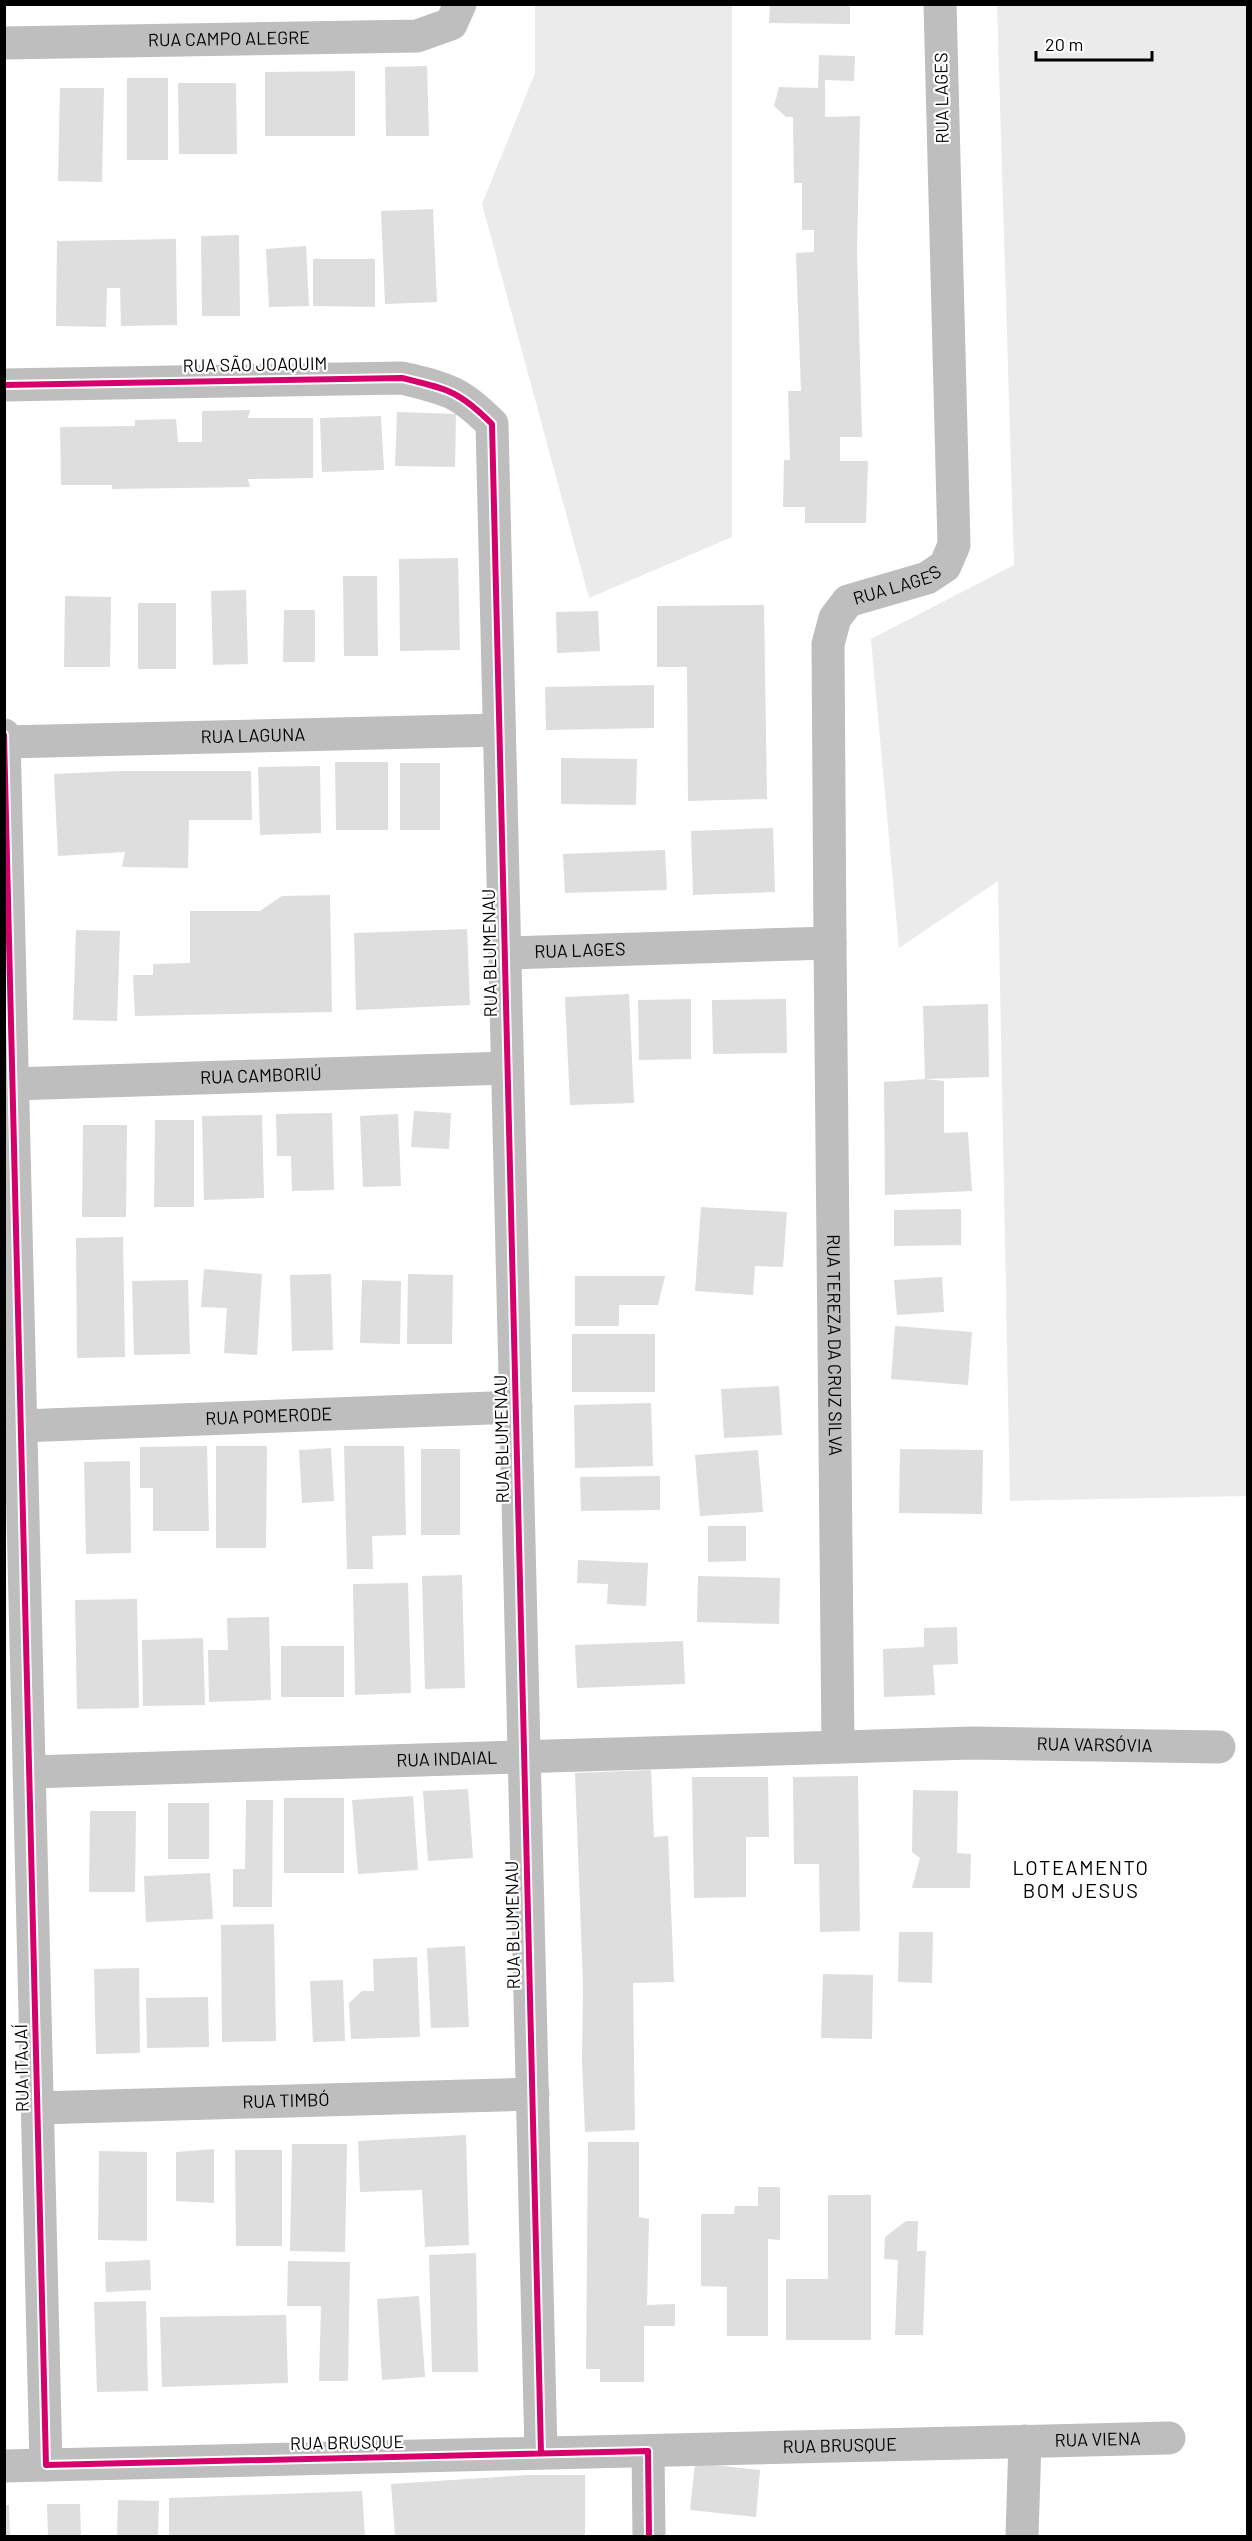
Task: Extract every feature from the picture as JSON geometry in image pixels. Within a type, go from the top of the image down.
[{"type":"street","name":"RUA LAGES","points":[[505,953],[830,944],[828,644],[835,618],[848,601],[927,578],[945,566],[954,545],[940,4]]},
{"type":"street","name":"RUA CAMPO ALEGRE","points":[[4,43],[417,36],[455,14]]},
{"type":"street","name":"RUA SÃO JOAQUIM","points":[[4,385],[402,378],[450,389],[472,404],[492,424]]},
{"type":"street","name":"RUA BLUMENAU","points":[[492,424],[541,2453]]},
{"type":"street","name":"RUA LAGUNA","points":[[5,742],[499,730]]},
{"type":"street","name":"RUA ITAJAÍ","points":[[4,735],[46,2465]]},
{"type":"street","name":"RUA TEREZA DA CRUZ SILVA","points":[[830,944],[838,1747]]},
{"type":"street","name":"RUA CAMBORIÚ","points":[[13,1084],[507,1068]]},
{"type":"street","name":"RUA POMERODE","points":[[21,1426],[516,1407]]},
{"type":"street","name":"RUA INDAIAL","points":[[30,1772],[972,1743]]},
{"type":"street","name":"RUA VARSÓVIA","points":[[972,1743],[1219,1747]]},
{"type":"street","name":"RUA TIMBÓ","points":[[38,2108],[533,2094]]},
{"type":"street","name":"RUA VIENA","points":[[1025,2441],[1168,2438]]},
{"type":"street","name":"RUA BRUSQUE","points":[[4,2466],[1025,2441]]},
{"type":"street","points":[[1022,2536],[1025,2441]]},
{"type":"street","points":[[648,2451],[650,2536]]},
{"type":"shaded area","points":[[535,5],[732,5],[732,537],[589,598],[482,204],[535,73]]},
{"type":"shaded area","points":[[997,5],[1247,5],[1247,1496],[1010,1501],[998,881],[899,948],[871,639],[1014,565]]},
{"type":"building","points":[[770,4],[850,4],[850,24],[769,23]]},
{"type":"building","points":[[819,55],[855,56],[854,81],[825,80],[825,117],[860,116],[857,251],[862,437],[840,437],[840,461],[868,461],[866,523],[805,523],[805,507],[783,507],[784,460],[790,460],[788,391],[801,391],[796,253],[814,252],[814,230],[802,230],[802,183],[794,183],[793,117],[786,117],[774,106],[779,87],[818,88]]},
{"type":"building","points":[[427,66],[429,136],[386,136],[385,67]]},
{"type":"building","points":[[355,71],[355,136],[265,136],[265,72]]},
{"type":"building","points":[[127,78],[168,78],[168,160],[127,160]]},
{"type":"building","points":[[178,83],[236,83],[237,154],[179,154]]},
{"type":"building","points":[[60,88],[104,88],[102,182],[58,181]]},
{"type":"building","points":[[433,209],[437,302],[385,304],[381,211]]},
{"type":"building","points":[[239,235],[240,316],[202,316],[201,236]]},
{"type":"building","points":[[176,239],[177,325],[121,326],[120,288],[107,288],[106,327],[56,326],[57,241]]},
{"type":"building","points":[[306,246],[309,306],[269,307],[266,249]]},
{"type":"building","points":[[313,259],[375,259],[375,307],[313,306]]},
{"type":"building","points":[[250,410],[248,418],[313,418],[313,478],[248,479],[250,487],[112,489],[112,485],[61,485],[60,427],[135,426],[135,420],[176,419],[178,442],[202,442],[202,411]]},
{"type":"building","points":[[397,412],[456,414],[455,467],[395,466]]},
{"type":"building","points":[[381,416],[384,470],[322,472],[320,418]]},
{"type":"building","points":[[458,558],[460,650],[400,651],[399,559]]},
{"type":"building","points":[[343,576],[377,576],[378,656],[344,656]]},
{"type":"building","points":[[246,590],[248,664],[213,665],[211,591]]},
{"type":"building","points":[[65,596],[111,597],[110,667],[64,667]]},
{"type":"building","points":[[138,603],[176,603],[176,669],[138,669]]},
{"type":"building","points":[[764,605],[767,799],[688,801],[687,667],[657,667],[657,606]]},
{"type":"building","points":[[284,610],[315,610],[315,662],[283,662]]},
{"type":"building","points":[[598,611],[600,651],[557,653],[556,612]]},
{"type":"building","points":[[654,685],[654,728],[546,730],[545,687]]},
{"type":"building","points":[[561,758],[637,759],[636,805],[561,804]]},
{"type":"building","points":[[335,762],[388,762],[388,830],[336,830]]},
{"type":"building","points":[[400,763],[440,763],[440,830],[400,830]]},
{"type":"building","points":[[320,766],[321,833],[260,835],[258,767]]},
{"type":"building","points":[[121,771],[251,771],[252,820],[189,820],[188,868],[122,867],[125,852],[58,856],[54,774]]},
{"type":"building","points":[[773,828],[775,892],[693,895],[691,831]]},
{"type":"building","points":[[665,850],[667,890],[565,893],[563,854]]},
{"type":"building","points":[[330,895],[332,1012],[135,1016],[133,975],[153,975],[153,964],[190,963],[190,911],[260,911],[282,896]]},
{"type":"building","points":[[467,929],[470,1005],[356,1010],[354,933]]},
{"type":"building","points":[[76,930],[120,931],[117,1021],[73,1020]]},
{"type":"building","points":[[629,994],[634,1103],[570,1105],[565,997]]},
{"type":"building","points":[[691,999],[691,1059],[639,1060],[638,1000]]},
{"type":"building","points":[[786,999],[787,1053],[713,1054],[712,1000]]},
{"type":"building","points":[[988,1004],[989,1077],[925,1079],[923,1006]]},
{"type":"building","points":[[925,1079],[944,1081],[944,1133],[968,1132],[972,1191],[885,1195],[884,1082]]},
{"type":"building","points":[[414,1111],[451,1113],[449,1149],[411,1147]]},
{"type":"building","points":[[332,1113],[334,1190],[292,1191],[291,1156],[277,1156],[276,1114]]},
{"type":"building","points":[[398,1114],[401,1186],[363,1187],[360,1116]]},
{"type":"building","points":[[262,1115],[264,1198],[204,1200],[202,1116]]},
{"type":"building","points":[[155,1120],[194,1120],[194,1207],[154,1207]]},
{"type":"building","points":[[83,1125],[127,1125],[126,1217],[82,1217]]},
{"type":"building","points":[[701,1207],[787,1212],[783,1267],[755,1266],[753,1295],[695,1291]]},
{"type":"building","points":[[961,1209],[961,1245],[894,1246],[894,1210]]},
{"type":"building","points":[[123,1237],[125,1357],[77,1358],[76,1238]]},
{"type":"building","points":[[204,1269],[262,1274],[257,1355],[224,1353],[227,1308],[201,1307]]},
{"type":"building","points":[[331,1274],[333,1350],[292,1351],[290,1275]]},
{"type":"building","points":[[408,1274],[453,1275],[452,1344],[407,1344]]},
{"type":"building","points":[[575,1276],[665,1276],[658,1305],[619,1305],[619,1326],[575,1326]]},
{"type":"building","points":[[942,1277],[944,1312],[897,1315],[894,1280]]},
{"type":"building","points":[[188,1280],[190,1354],[134,1355],[132,1281]]},
{"type":"building","points":[[362,1280],[401,1281],[400,1344],[360,1343]]},
{"type":"building","points":[[895,1326],[972,1332],[968,1385],[891,1379]]},
{"type":"building","points":[[572,1334],[655,1334],[655,1392],[572,1392]]},
{"type":"building","points":[[779,1386],[782,1435],[724,1438],[721,1389]]},
{"type":"building","points":[[651,1403],[653,1466],[575,1468],[574,1405]]},
{"type":"building","points":[[207,1446],[209,1531],[153,1531],[153,1488],[140,1488],[140,1447]]},
{"type":"building","points":[[216,1446],[267,1446],[266,1548],[216,1548]]},
{"type":"building","points":[[344,1446],[404,1446],[406,1535],[372,1536],[373,1569],[347,1569]]},
{"type":"building","points":[[331,1448],[334,1501],[302,1503],[299,1450]]},
{"type":"building","points":[[421,1449],[460,1449],[460,1535],[421,1535]]},
{"type":"building","points":[[900,1449],[983,1450],[982,1514],[899,1513]]},
{"type":"building","points":[[758,1450],[763,1512],[700,1516],[695,1455]]},
{"type":"building","points":[[130,1461],[131,1553],[86,1554],[84,1462]]},
{"type":"building","points":[[660,1476],[660,1510],[581,1511],[580,1477]]},
{"type":"building","points":[[708,1526],[746,1526],[746,1561],[708,1562]]},
{"type":"building","points":[[578,1560],[648,1563],[646,1606],[607,1604],[608,1584],[577,1583]]},
{"type":"building","points":[[462,1575],[465,1688],[425,1689],[422,1576]]},
{"type":"building","points":[[698,1576],[780,1578],[779,1624],[697,1622]]},
{"type":"building","points":[[408,1583],[411,1693],[355,1695],[353,1584]]},
{"type":"building","points":[[137,1599],[139,1708],[77,1709],[75,1600]]},
{"type":"building","points":[[269,1617],[271,1700],[209,1702],[208,1650],[228,1650],[227,1618]]},
{"type":"building","points":[[957,1627],[958,1664],[933,1665],[935,1695],[884,1697],[883,1649],[924,1647],[924,1628]]},
{"type":"building","points":[[203,1638],[205,1705],[143,1706],[142,1640]]},
{"type":"building","points":[[683,1641],[685,1684],[577,1688],[575,1645]]},
{"type":"building","points":[[281,1646],[344,1646],[344,1697],[281,1697]]},
{"type":"building","points":[[651,1770],[654,1837],[668,1836],[674,1982],[633,1983],[635,2130],[585,2132],[582,2061],[583,1985],[575,1773]]},
{"type":"building","points":[[858,1776],[860,1931],[820,1932],[819,1864],[794,1864],[793,1777]]},
{"type":"building","points":[[692,1777],[768,1777],[769,1837],[746,1837],[746,1897],[694,1898]]},
{"type":"building","points":[[468,1789],[473,1858],[428,1861],[423,1791]]},
{"type":"building","points":[[913,1790],[958,1791],[957,1853],[971,1854],[970,1888],[912,1888],[920,1858],[912,1852]]},
{"type":"building","points":[[413,1796],[418,1870],[358,1874],[352,1800]]},
{"type":"building","points":[[284,1798],[344,1798],[344,1873],[284,1873]]},
{"type":"building","points":[[246,1800],[273,1800],[272,1907],[233,1907],[233,1869],[245,1869]]},
{"type":"building","points":[[168,1803],[209,1803],[209,1859],[168,1859]]},
{"type":"building","points":[[90,1811],[136,1811],[135,1892],[89,1892]]},
{"type":"building","points":[[210,1873],[213,1919],[146,1922],[144,1876]]},
{"type":"building","points":[[274,1924],[276,2041],[222,2042],[221,1925]]},
{"type":"building","points":[[899,1932],[933,1932],[932,1983],[898,1982]]},
{"type":"building","points":[[465,1946],[469,2027],[431,2028],[427,1948]]},
{"type":"building","points":[[417,1957],[420,2037],[351,2039],[349,2003],[362,1991],[374,1991],[373,1959]]},
{"type":"building","points":[[139,1968],[140,2053],[96,2054],[94,1969]]},
{"type":"building","points":[[823,1974],[873,1975],[872,2039],[821,2038]]},
{"type":"building","points":[[343,1980],[345,2041],[313,2042],[310,1981]]},
{"type":"building","points":[[208,1997],[209,2047],[147,2048],[146,1998]]},
{"type":"building","points":[[466,2135],[469,2245],[425,2247],[422,2190],[360,2192],[358,2141]]},
{"type":"building","points":[[588,2142],[639,2142],[639,2217],[649,2219],[647,2305],[675,2304],[675,2326],[644,2326],[644,2382],[600,2382],[600,2369],[586,2369]]},
{"type":"building","points":[[292,2144],[347,2144],[345,2252],[290,2251]]},
{"type":"building","points":[[214,2149],[214,2203],[176,2201],[176,2152]]},
{"type":"building","points":[[235,2150],[282,2150],[282,2246],[236,2246]]},
{"type":"building","points":[[99,2151],[147,2152],[147,2241],[98,2240]]},
{"type":"building","points":[[758,2187],[780,2187],[780,2240],[768,2239],[768,2336],[727,2336],[727,2287],[701,2286],[701,2214],[734,2214],[735,2206],[758,2206]]},
{"type":"building","points":[[828,2195],[871,2195],[871,2340],[786,2340],[786,2279],[828,2279]]},
{"type":"building","points":[[906,2221],[918,2221],[917,2251],[926,2251],[923,2335],[895,2335],[898,2260],[884,2259],[885,2237]]},
{"type":"building","points":[[476,2253],[478,2372],[432,2372],[429,2255]]},
{"type":"building","points":[[150,2260],[151,2290],[106,2292],[105,2262]]},
{"type":"building","points":[[288,2261],[350,2262],[348,2381],[319,2381],[321,2306],[287,2306]]},
{"type":"building","points":[[419,2296],[425,2377],[382,2380],[377,2299]]},
{"type":"building","points":[[146,2301],[148,2391],[97,2392],[94,2302]]},
{"type":"building","points":[[286,2315],[288,2383],[162,2387],[160,2317]]},
{"type":"building","points":[[695,2463],[760,2470],[756,2517],[690,2510]]},
{"type":"building","points":[[528,2475],[585,2475],[585,2536],[395,2536],[391,2484]]},
{"type":"building","points":[[362,2491],[365,2536],[169,2536],[169,2498]]},
{"type":"building","points":[[118,2500],[159,2501],[158,2536],[117,2536]]},
{"type":"building","points":[[47,2504],[80,2504],[81,2536],[48,2536]]},
{"type":"building","points":[[4,2505],[9,2505],[10,2536],[4,2536]]},
{"type":"cycle path","points":[[4,385],[402,378],[451,392],[470,404],[492,424],[541,2453]]},
{"type":"cycle path","points":[[4,735],[46,2465],[648,2451],[649,2536]]},
{"type":"district","name":"LOTEAMENTO BOM JESUS","points":[[1081,1880]]}]
